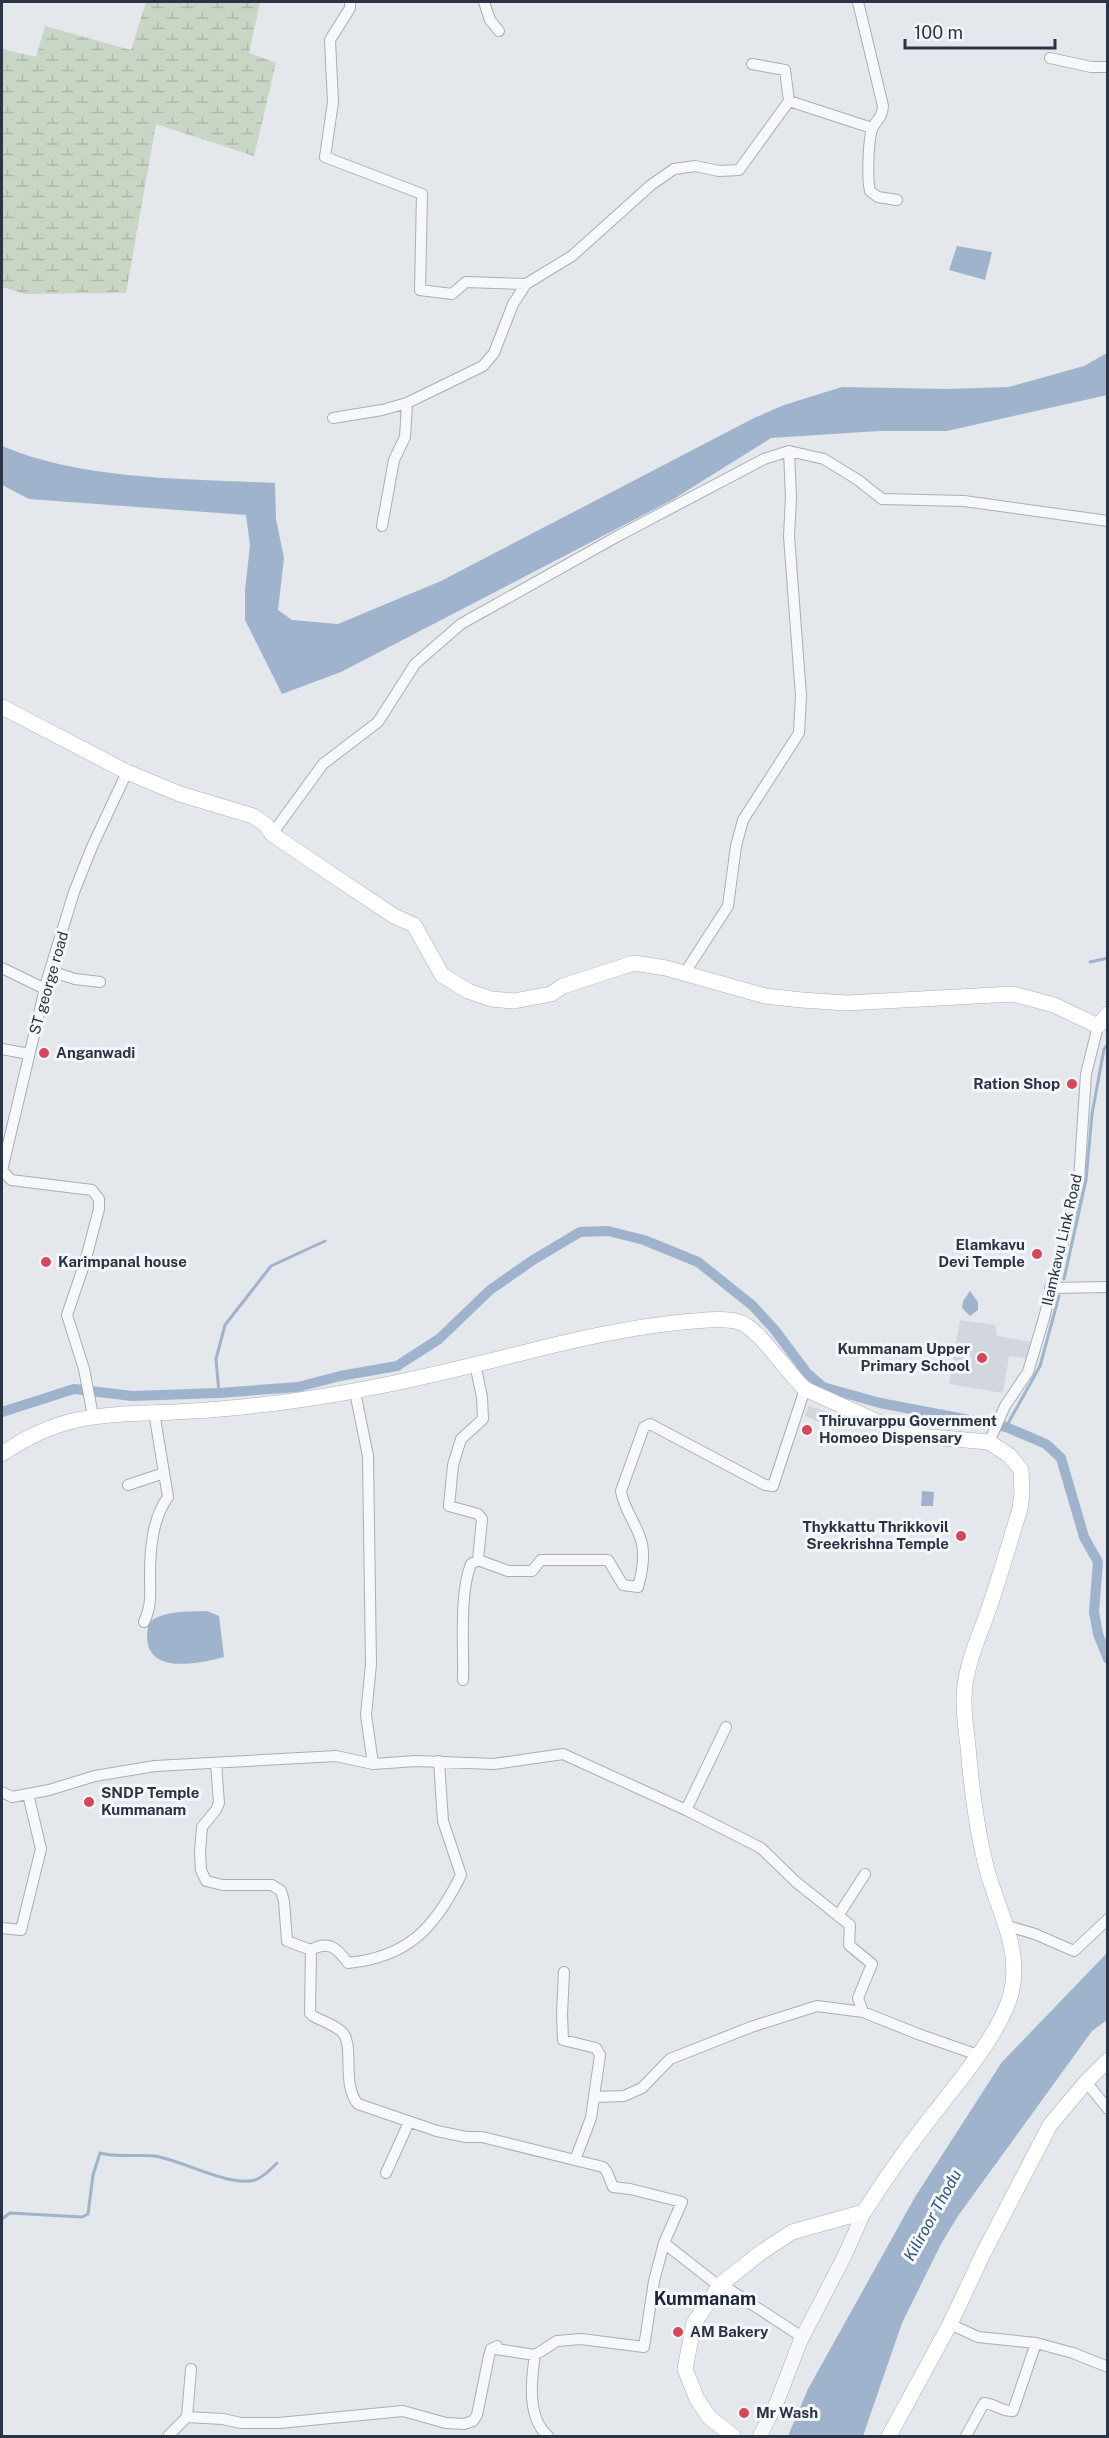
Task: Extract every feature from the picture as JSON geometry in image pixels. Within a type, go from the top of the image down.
[{"type":"main road","points":[[2,707],[127,772],[180,794],[253,816],[266,825],[272,834],[394,916],[414,925],[442,975],[468,991],[491,999],[514,1001],[551,994],[563,986],[634,963],[765,996],[846,1003],[1013,994],[1103,1020]]},
{"type":"main road","points":[[2,1455],[25,1438],[92,1410],[190,1412],[355,1392],[599,1333],[711,1320],[740,1322],[760,1338],[805,1389],[907,1435],[991,1438],[1017,1463],[1021,1470],[1020,1509],[990,1606],[970,1659],[964,1701],[972,1798],[985,1866],[1008,1926],[1013,1966],[1010,1996],[1003,2014],[978,2055],[887,2175],[864,2212],[792,2232],[763,2251],[720,2285],[694,2323],[685,2369],[697,2399],[709,2417],[733,2436]]},
{"type":"main road","points":[[889,2436],[950,2324],[983,2254],[1050,2125],[1107,2060]]},
{"type":"street","points":[[350,2],[350,8],[330,40],[333,102],[325,157],[422,194],[420,290],[452,294],[466,282],[526,284]]},
{"type":"street","points":[[484,2],[490,20],[499,31]]},
{"type":"street","points":[[858,2],[883,106],[882,116],[872,128],[867,180],[870,191],[878,197],[897,200]]},
{"type":"street","points":[[1050,58],[1091,67],[1107,67]]},
{"type":"street","points":[[333,418],[382,410],[407,403],[483,366],[494,353],[513,304],[526,284],[572,256],[651,186],[674,169],[695,166],[719,171],[739,170],[789,101],[785,70],[752,64]]},
{"type":"street","points":[[789,101],[872,128]]},
{"type":"street","points":[[382,526],[394,460],[405,437],[407,403]]},
{"type":"street","points":[[272,834],[323,764],[378,722],[415,664],[461,624],[764,459],[789,451],[824,459],[858,480],[882,499],[964,501],[1107,521]]},
{"type":"street","points":[[684,974],[728,906],[736,846],[743,820],[799,733],[801,696],[789,536],[791,498],[789,451]]},
{"type":"street","name":"ST george road","points":[[92,1410],[84,1369],[67,1315],[85,1262],[99,1209],[99,1198],[92,1190],[11,1180],[2,1172],[45,989],[74,892],[127,772]]},
{"type":"street","points":[[2,968],[45,989]]},
{"type":"street","points":[[50,971],[75,979],[100,982]]},
{"type":"street","name":"Ilamkavu Link Road","points":[[991,1438],[1005,1406],[1028,1372],[1079,1180],[1086,1074],[1103,1020]]},
{"type":"street","points":[[2,1049],[29,1054]]},
{"type":"street","points":[[1050,1288],[1107,1287]]},
{"type":"street","points":[[475,1364],[482,1397],[483,1419],[461,1439],[453,1466],[449,1506],[478,1514],[482,1519],[478,1560]]},
{"type":"street","points":[[463,1680],[464,1609],[471,1564],[478,1560],[508,1571],[532,1571],[541,1560],[608,1560],[623,1586],[638,1587],[643,1569],[642,1543],[622,1501],[621,1491],[644,1427],[650,1424],[765,1485],[773,1486],[805,1389]]},
{"type":"street","points":[[355,1392],[368,1456],[371,1664],[366,1715],[373,1764]]},
{"type":"street","points":[[144,1622],[152,1597],[152,1555],[158,1511],[168,1497],[154,1412]]},
{"type":"street","points":[[128,1485],[164,1473]]},
{"type":"street","points":[[686,1810],[726,1728]]},
{"type":"street","points":[[2,1792],[12,1797],[95,1776],[155,1766],[336,1756],[373,1764],[439,1761],[494,1764],[563,1754],[686,1810],[761,1848],[796,1882],[850,1925],[849,1945],[872,1964],[858,1998],[863,2012]]},
{"type":"street","points":[[216,1763],[219,1803],[202,1827],[201,1870],[206,1881],[223,1885],[272,1885],[281,1891],[284,1901],[287,1941],[311,1950],[320,1945],[326,1945],[338,1950],[348,1963],[367,1961],[394,1953],[418,1937],[447,1904],[461,1875],[443,1821],[439,1761]]},
{"type":"street","points":[[2,1929],[21,1930],[40,1849],[28,1794]]},
{"type":"street","points":[[838,1916],[865,1874]]},
{"type":"street","points":[[1008,1926],[1035,1934],[1074,1951],[1107,1919]]},
{"type":"street","points":[[311,1950],[310,2013],[340,2030],[347,2038],[349,2087],[354,2099],[364,2108],[437,2131],[466,2137],[482,2137],[603,2167],[612,2187],[630,2189],[682,2202],[664,2243],[654,2281],[644,2347],[581,2339],[565,2340],[547,2345],[535,2355],[532,2410],[543,2432],[548,2436]]},
{"type":"street","points":[[564,1972],[563,2040],[596,2048],[600,2055],[591,2118],[575,2160]]},
{"type":"street","points":[[594,2097],[624,2096],[642,2088],[670,2059],[751,2027],[817,2006],[863,2012],[978,2055]]},
{"type":"street","points":[[1086,2082],[1107,2109]]},
{"type":"street","points":[[386,2173],[409,2122]]},
{"type":"street","points":[[760,2436],[777,2402],[802,2337],[845,2255],[864,2212]]},
{"type":"street","points":[[664,2243],[720,2285],[802,2337]]},
{"type":"street","points":[[950,2324],[978,2337],[1035,2343],[1073,2353],[1107,2367]]},
{"type":"street","points":[[966,2436],[984,2403],[993,2404],[1008,2412],[1017,2407],[1035,2343]]},
{"type":"street","points":[[187,2417],[223,2419],[241,2423],[279,2422],[403,2411],[446,2423],[464,2424],[473,2421],[477,2415],[483,2390],[484,2373],[491,2349],[497,2346],[496,2349],[535,2355]]},
{"type":"street","points":[[168,2436],[187,2417],[191,2369]]},
{"type":"shaded area","name":"Kummanam Upper Primary School","points":[[960,1320],[995,1325],[997,1336],[1032,1342],[1029,1359],[1009,1356],[1003,1393],[949,1384]]},
{"type":"shaded area","points":[[809,1406],[831,1413],[826,1425],[805,1416]]},
{"type":"green space","points":[[146,2],[260,2],[249,53],[276,63],[254,156],[156,124],[126,293],[25,294],[2,287],[2,49],[36,57],[45,26],[131,50]]},
{"type":"water","points":[[957,246],[992,252],[985,280],[949,270]]},
{"type":"water","points":[[1107,353],[1107,395],[947,431],[879,431],[771,438],[672,500],[341,672],[282,694],[245,620],[245,590],[250,545],[246,515],[29,499],[2,485],[2,446],[66,466],[100,472],[275,483],[276,519],[284,558],[278,610],[292,620],[338,624],[441,581],[754,418],[784,405],[842,387],[946,389],[1009,387],[1084,366]]},
{"type":"water","points":[[970,1291],[978,1302],[978,1310],[970,1316],[962,1308],[963,1301]]},
{"type":"water","points":[[922,1491],[934,1492],[933,1506],[921,1506]]},
{"type":"water","points":[[207,1611],[219,1616],[224,1657],[197,1663],[169,1663],[158,1659],[151,1651],[147,1639],[149,1622],[163,1615]]},
{"type":"water","name":"Kiliroor Thodu","points":[[1107,1953],[1107,2020],[1092,2031],[958,2216],[941,2244],[902,2323],[863,2436],[788,2436],[808,2389],[915,2197],[1002,2062]]},
{"type":"waterway","points":[[1090,962],[1108,958]]},
{"type":"waterway","points":[[1064,1279],[1086,1180],[1092,1114],[1104,1049],[1108,1044]]},
{"type":"waterway","points":[[2,1412],[74,1389],[132,1396],[219,1393],[298,1387],[340,1376],[397,1366],[439,1339],[490,1290],[533,1260],[580,1232],[608,1231],[644,1240],[698,1262],[753,1306],[774,1329],[807,1373],[823,1387],[880,1403],[1006,1427],[1046,1444],[1061,1458],[1084,1537],[1098,1562],[1094,1612],[1098,1634],[1108,1659]]},
{"type":"waterway","points":[[219,1393],[216,1359],[225,1325],[271,1266],[325,1241]]},
{"type":"waterway","points":[[1006,1427],[1040,1366],[1059,1296]]},
{"type":"waterway","points":[[2,2219],[10,2213],[82,2217],[88,2214],[93,2175],[100,2153],[155,2156],[220,2177],[244,2181],[261,2177],[277,2163]]},
{"type":"place","name":"Anganwadi","points":[[44,1053]]},
{"type":"place","name":"Ration Shop","points":[[1072,1084]]},
{"type":"place","name":"Elamkavu Devi Temple","points":[[1037,1254]]},
{"type":"place","name":"Karimpanal house","points":[[46,1262]]},
{"type":"place","name":"Kummanam Upper Primary School","points":[[982,1358]]},
{"type":"place","name":"Thiruvarppu Government Homoeo Dispensary","points":[[807,1430]]},
{"type":"place","name":"Thykkattu Thrikkovil Sreekrishna Temple","points":[[961,1536]]},
{"type":"place","name":"SNDP Temple Kummanam","points":[[89,1802]]},
{"type":"place","name":"AM Bakery","points":[[678,2332]]},
{"type":"place","name":"Mr Wash","points":[[744,2413]]},
{"type":"district","name":"Kummanam","points":[[705,2299]]}]
